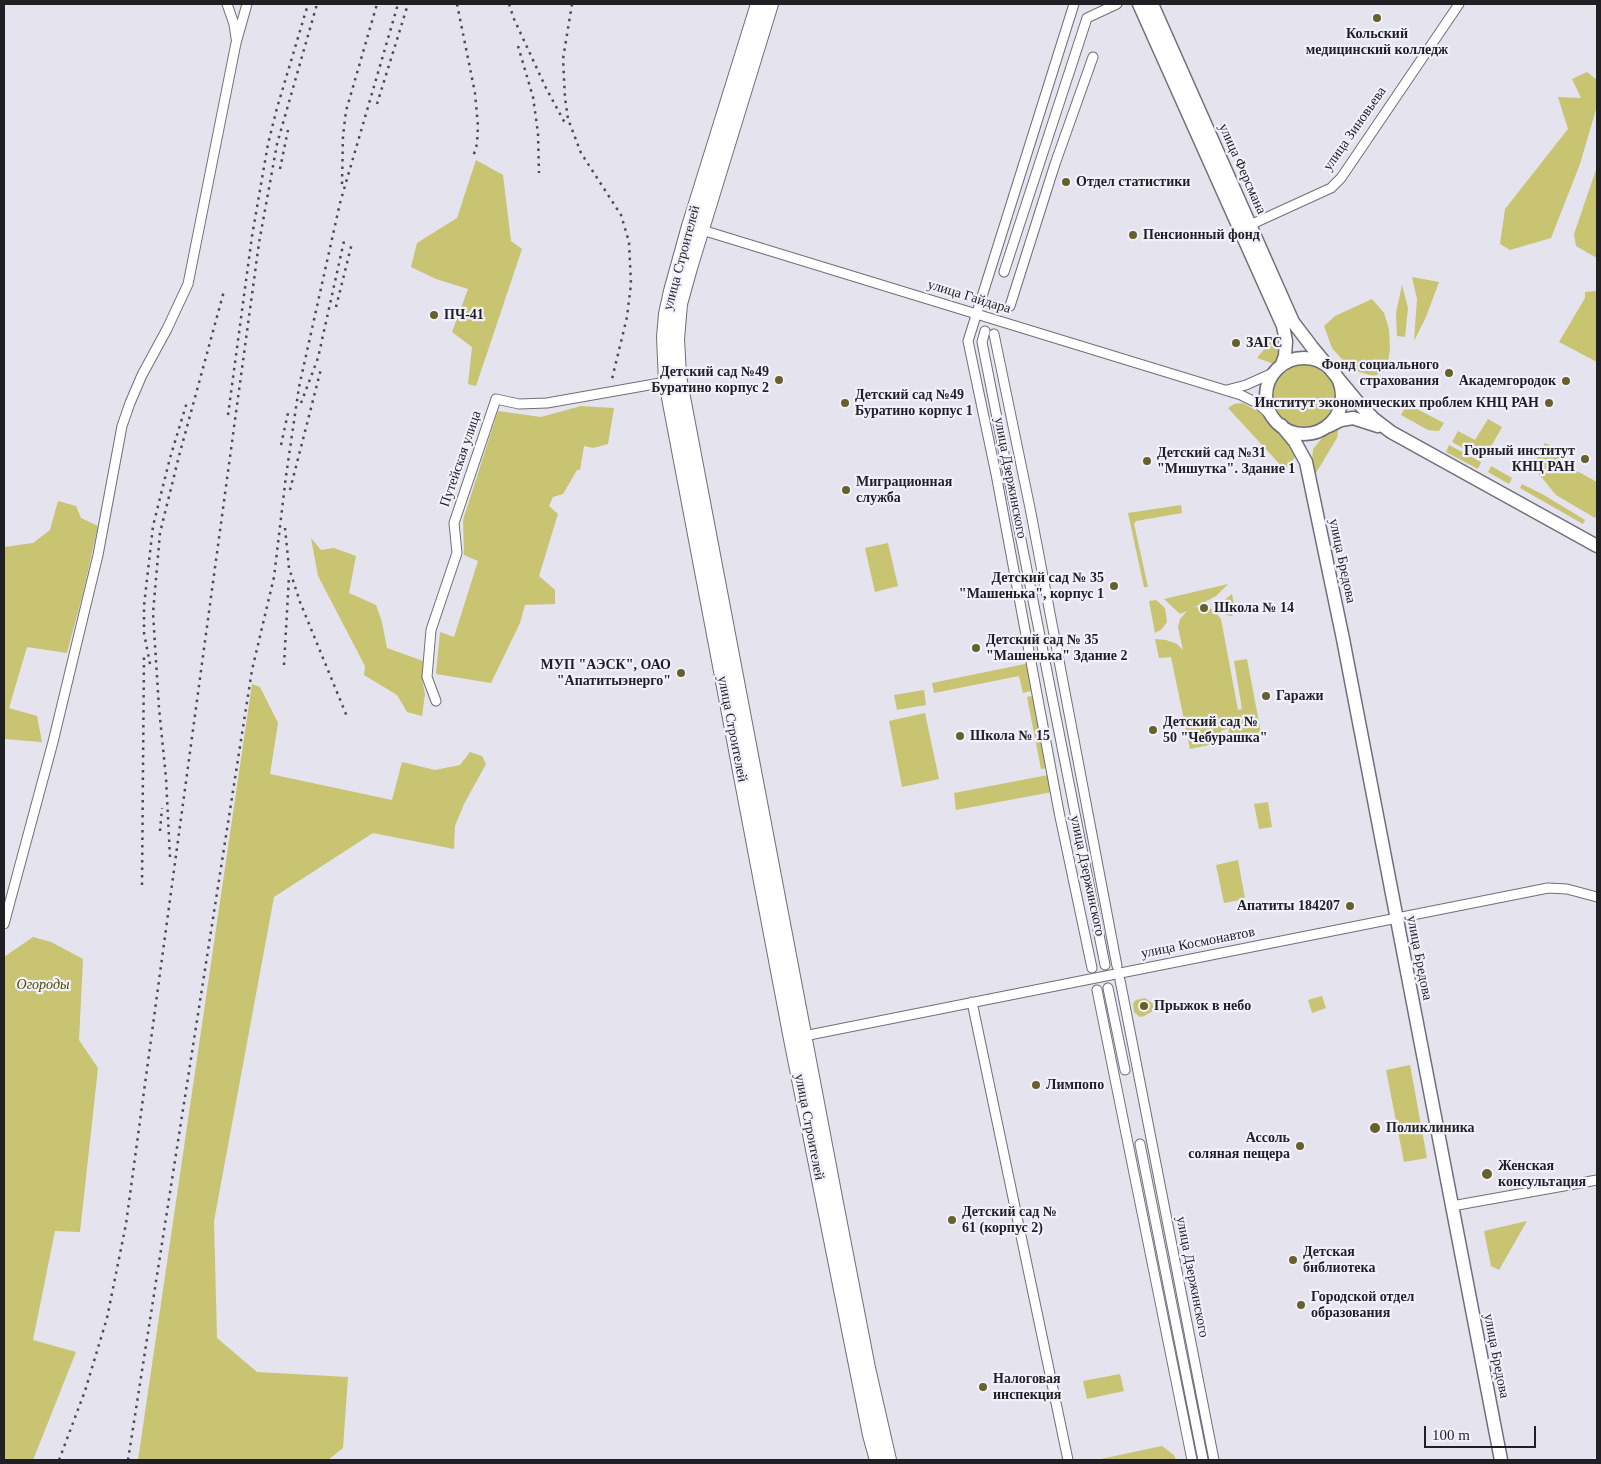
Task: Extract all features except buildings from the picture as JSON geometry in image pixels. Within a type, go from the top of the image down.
[{"type":"main road","name":"улица Строителей","points":[[737,94],[758,4]]},
{"type":"main road","name":"улица Строителей","points":[[771,4],[737,94],[696,228],[666,314],[664,337],[666,382],[699,519],[830,1205],[870,1435],[877,1460]]},
{"type":"main road","name":"улица Строителей","points":[[696,228],[690,268],[680,304],[677,340],[680,383],[699,519]]},
{"type":"main road","name":"улица Строителей","points":[[830,1205],[889,1460]]},
{"type":"street","points":[[227,4],[234,24],[236,43]]},
{"type":"street","points":[[4,924],[53,742],[96,564],[122,426],[142,375],[167,329],[188,284],[236,43],[247,4]]},
{"type":"street","name":"улица Дзержинского","points":[[1074,4],[968,341],[996,474],[1059,812],[1092,968]]},
{"type":"street","points":[[1004,272],[1088,18],[1116,4]]},
{"type":"street","name":"улица Ферсмана","points":[[1139,4],[1226,184]]},
{"type":"street","name":"улица Ферсмана","points":[[1152,4],[1245,227],[1283,326],[1286,342],[1285,356],[1278,368]]},
{"type":"street","name":"улица Зиновьева","points":[[1245,227],[1331,188],[1341,178],[1459,4]]},
{"type":"street","points":[[1010,306],[1055,164],[1093,56]]},
{"type":"street","name":"улица Ферсмана","points":[[1245,227],[1293,322],[1333,373],[1374,419],[1391,432],[1597,546]]},
{"type":"street","name":"улица Гайдара","points":[[696,228],[1227,390],[1257,403],[1278,422]]},
{"type":"street","name":"улица Дзержинского","points":[[1105,966],[982,342],[990,333],[1046,595],[1117,966]]},
{"type":"street","points":[[1227,390],[1246,385],[1300,358],[1315,359],[1324,364],[1333,373],[1343,389],[1343,397],[1336,418],[1315,438],[1310,446],[1306,462]]},
{"type":"street","points":[[1278,368],[1266,388],[1265,396],[1269,410],[1295,442],[1306,462]]},
{"type":"street","name":"Путейская улица","points":[[436,701],[427,677],[430,630],[457,553],[454,523],[496,399],[519,404],[547,403],[666,382]]},
{"type":"street","name":"улица Ферсмана","points":[[1326,428],[1341,420],[1353,418],[1391,432]]},
{"type":"street","points":[[1278,422],[1301,436],[1316,434],[1326,428]]},
{"type":"street","name":"улица Бредова","points":[[1306,462],[1501,1460]]},
{"type":"street","name":"улица Космонавтов","points":[[798,1037],[1548,888],[1567,889],[1597,897]]},
{"type":"street","name":"улица Дзержинского","points":[[1120,980],[1214,1460]]},
{"type":"street","points":[[1108,988],[1125,1070]]},
{"type":"street","points":[[1097,990],[1192,1460]]},
{"type":"street","points":[[972,1002],[1068,1460]]},
{"type":"street","name":"улица Дзержинского","points":[[1140,1144],[1203,1460]]},
{"type":"street","points":[[1452,1206],[1597,1180]]},
{"type":"green space","points":[[1587,72],[1597,80],[1597,106],[1580,164],[1551,238],[1510,250],[1500,244],[1505,209],[1568,129],[1558,97],[1581,98],[1572,79]]},
{"type":"green space","points":[[476,160],[503,175],[511,241],[522,249],[476,386],[468,384],[472,347],[452,332],[468,289],[436,279],[411,267],[417,243],[457,218]]},
{"type":"green space","points":[[1597,167],[1597,258],[1576,246],[1574,234]]},
{"type":"green space","points":[[1412,277],[1439,282],[1426,317],[1414,341],[1417,299]]},
{"type":"green space","points":[[1402,285],[1408,308],[1405,337],[1397,336],[1396,313]]},
{"type":"green space","points":[[1597,291],[1597,362],[1559,342],[1585,298],[1585,292]]},
{"type":"green space","points":[[1372,299],[1384,313],[1389,329],[1390,348],[1387,370],[1374,376],[1359,372],[1346,364],[1332,348],[1324,326],[1335,316]]},
{"type":"green space","points":[[1281,333],[1282,350],[1274,364],[1257,358],[1273,338]]},
{"type":"green space","points":[[1299,364],[1311,364],[1328,373],[1335,384],[1337,396],[1335,408],[1328,419],[1311,428],[1299,428],[1287,423],[1278,414],[1273,402],[1273,390],[1278,378],[1287,369]]},
{"type":"green space","points":[[1243,403],[1259,412],[1280,430],[1295,457],[1285,470],[1228,408],[1234,404]]},
{"type":"green space","points":[[1407,404],[1444,423],[1439,431],[1428,430],[1401,415]]},
{"type":"green space","points":[[581,406],[614,408],[608,444],[593,448],[584,446],[580,470],[577,470],[563,494],[553,497],[549,506],[558,514],[539,576],[555,590],[555,604],[525,605],[520,623],[491,683],[436,674],[440,632],[454,637],[478,561],[464,555],[463,520],[498,411],[541,417]]},
{"type":"green space","points":[[1488,419],[1502,427],[1484,459],[1452,442],[1458,431],[1475,440]]},
{"type":"green space","points":[[1339,424],[1337,438],[1316,473],[1311,472],[1313,449],[1327,432]]},
{"type":"green space","points":[[1545,443],[1564,453],[1566,465],[1597,482],[1597,514],[1595,518],[1556,495],[1533,467]]},
{"type":"green space","points":[[1449,445],[1481,462],[1478,469],[1446,452]]},
{"type":"green space","points":[[1491,466],[1512,478],[1509,484],[1488,472]]},
{"type":"green space","points":[[1522,484],[1585,520],[1583,524],[1520,488]]},
{"type":"green space","points":[[58,501],[76,506],[81,518],[98,526],[83,593],[67,653],[27,647],[9,708],[37,716],[42,742],[4,739],[4,547],[33,543],[50,530]]},
{"type":"green space","points":[[1181,505],[1182,513],[1136,521],[1134,524],[1148,587],[1144,587],[1128,513]]},
{"type":"green space","points":[[311,538],[321,550],[334,548],[356,556],[349,593],[376,605],[382,622],[387,648],[423,661],[422,679],[425,694],[422,716],[407,712],[397,695],[364,675],[365,666],[318,576]]},
{"type":"green space","points":[[888,543],[898,586],[875,592],[865,548]]},
{"type":"green space","points":[[1228,584],[1216,596],[1195,607],[1210,608],[1221,619],[1238,710],[1242,709],[1234,661],[1247,659],[1261,733],[1228,741],[1229,728],[1221,731],[1223,742],[1190,749],[1171,657],[1159,658],[1155,639],[1177,644],[1183,650],[1178,627],[1180,619],[1187,611],[1180,614],[1164,599]]},
{"type":"green space","points":[[1232,594],[1235,609],[1232,616],[1226,615],[1222,602]]},
{"type":"green space","points":[[1156,600],[1165,608],[1167,622],[1162,629],[1155,633],[1149,601]]},
{"type":"green space","points":[[1030,663],[1035,690],[1023,693],[1019,676],[934,693],[932,683]]},
{"type":"green space","points":[[252,684],[260,687],[278,723],[270,774],[392,800],[402,762],[435,770],[460,765],[470,752],[482,756],[486,764],[464,804],[455,826],[454,849],[373,833],[274,897],[214,1221],[217,1338],[257,1372],[348,1377],[343,1448],[328,1460],[138,1460]]},
{"type":"green space","points":[[924,690],[926,705],[897,710],[894,695]]},
{"type":"green space","points":[[1036,695],[1050,768],[1041,769],[1027,697]]},
{"type":"green space","points":[[925,713],[939,779],[902,787],[889,721]]},
{"type":"green space","points":[[1048,775],[1052,792],[956,810],[954,793]]},
{"type":"green space","points":[[1268,802],[1272,827],[1259,829],[1254,804]]},
{"type":"green space","points":[[1238,860],[1245,899],[1224,903],[1216,865]]},
{"type":"green space","name":"Огороды","points":[[33,937],[51,942],[83,959],[79,1040],[98,1068],[80,1232],[55,1231],[33,1340],[76,1352],[33,1460],[4,1460],[4,957]]},
{"type":"green space","points":[[1322,996],[1326,1008],[1312,1013],[1308,1000]]},
{"type":"green space","name":"Прыжок в небо","points":[[1145,998],[1159,1008],[1140,1017],[1134,1012],[1133,1003],[1136,1000]]},
{"type":"green space","points":[[1410,1065],[1427,1158],[1404,1162],[1386,1070]]},
{"type":"green space","points":[[1527,1221],[1499,1270],[1491,1266],[1484,1231]]},
{"type":"green space","points":[[1120,1374],[1124,1391],[1087,1399],[1083,1381]]},
{"type":"green space","points":[[1162,1446],[1174,1455],[1176,1460],[1096,1460]]},
{"type":"railway","points":[[228,415],[252,236],[268,144],[308,4]]},
{"type":"railway","points":[[59,1460],[85,1391],[107,1318],[126,1224],[259,243],[277,144],[317,4]]},
{"type":"railway","points":[[342,184],[343,136],[346,111],[377,4]]},
{"type":"railway","points":[[128,1460],[252,670],[274,577],[299,387],[340,203],[398,4]]},
{"type":"railway","points":[[377,104],[408,4]]},
{"type":"railway","points":[[457,4],[475,93],[478,126],[477,144],[473,157]]},
{"type":"railway","points":[[509,4],[546,88],[566,125]]},
{"type":"railway","points":[[572,4],[563,59],[568,119],[581,153],[621,215],[629,242],[631,284],[627,317],[612,379]]},
{"type":"railway","points":[[518,46],[533,97],[538,133],[539,173]]},
{"type":"railway","points":[[280,169],[288,130]]},
{"type":"railway","points":[[301,403],[318,358],[344,241]]},
{"type":"railway","points":[[336,307],[352,243]]},
{"type":"railway","points":[[170,857],[166,778],[153,613],[160,533],[224,291]]},
{"type":"railway","points":[[290,490],[321,369]]},
{"type":"railway","points":[[150,664],[144,633],[144,606],[153,526],[170,458],[187,402]]},
{"type":"railway","points":[[281,445],[288,413]]},
{"type":"railway","points":[[285,528],[289,568],[300,602],[348,719]]},
{"type":"railway","points":[[284,665],[289,576]]},
{"type":"railway","points":[[142,885],[144,653]]},
{"type":"railway","points":[[160,831],[162,808]]},
{"type":"place","name":"Кольский медицинский колледж","points":[[1377,18]]},
{"type":"place","name":"Отдел статистики","points":[[1066,182]]},
{"type":"place","name":"Пенсионный фонд","points":[[1133,235]]},
{"type":"place","name":"ПЧ-41","points":[[434,315]]},
{"type":"place","name":"ЗАГС","points":[[1236,343]]},
{"type":"place","name":"Фонд социального страхования","points":[[1449,373]]},
{"type":"place","name":"Детский сад №49 Буратино корпус 2","points":[[779,380]]},
{"type":"place","name":"Академгородок","points":[[1566,381]]},
{"type":"place","name":"Детский сад №49 Буратино корпус 1","points":[[845,403]]},
{"type":"place","name":"Институт экономических проблем КНЦ РАН","points":[[1549,403]]},
{"type":"place","name":"Горный институт КНЦ РАН","points":[[1585,459]]},
{"type":"place","name":"Детский сад №31 \"Мишутка\". Здание 1","points":[[1147,461]]},
{"type":"place","name":"Миграционная служба","points":[[846,490]]},
{"type":"place","name":"Детский сад № 35 \"Машенька\", корпус 1","points":[[1114,586]]},
{"type":"place","name":"Школа № 14","points":[[1204,608]]},
{"type":"place","name":"Детский сад № 35 \"Машенька\" Здание 2","points":[[976,648]]},
{"type":"place","name":"МУП \"АЭСК\", ОАО \"Апатитыэнерго\"","points":[[681,673]]},
{"type":"place","name":"Гаражи","points":[[1266,696]]},
{"type":"place","name":"Детский сад № 50 \"Чебурашка\"","points":[[1153,730]]},
{"type":"place","name":"Школа № 15","points":[[960,736]]},
{"type":"place","name":"Апатиты 184207","points":[[1350,906]]},
{"type":"place","name":"Прыжок в небо","points":[[1144,1006]]},
{"type":"place","name":"Лимпопо","points":[[1036,1085]]},
{"type":"place","name":"Поликлиника","points":[[1375,1128]]},
{"type":"place","name":"Ассоль соляная пещера","points":[[1300,1146]]},
{"type":"place","name":"Женская консультация","points":[[1487,1174]]},
{"type":"place","name":"Детский сад № 61 (корпус 2)","points":[[952,1220]]},
{"type":"place","name":"Детская библиотека","points":[[1293,1260]]},
{"type":"place","name":"Городской отдел образования","points":[[1301,1305]]},
{"type":"place","name":"Налоговая инспекция","points":[[983,1387]]}]
